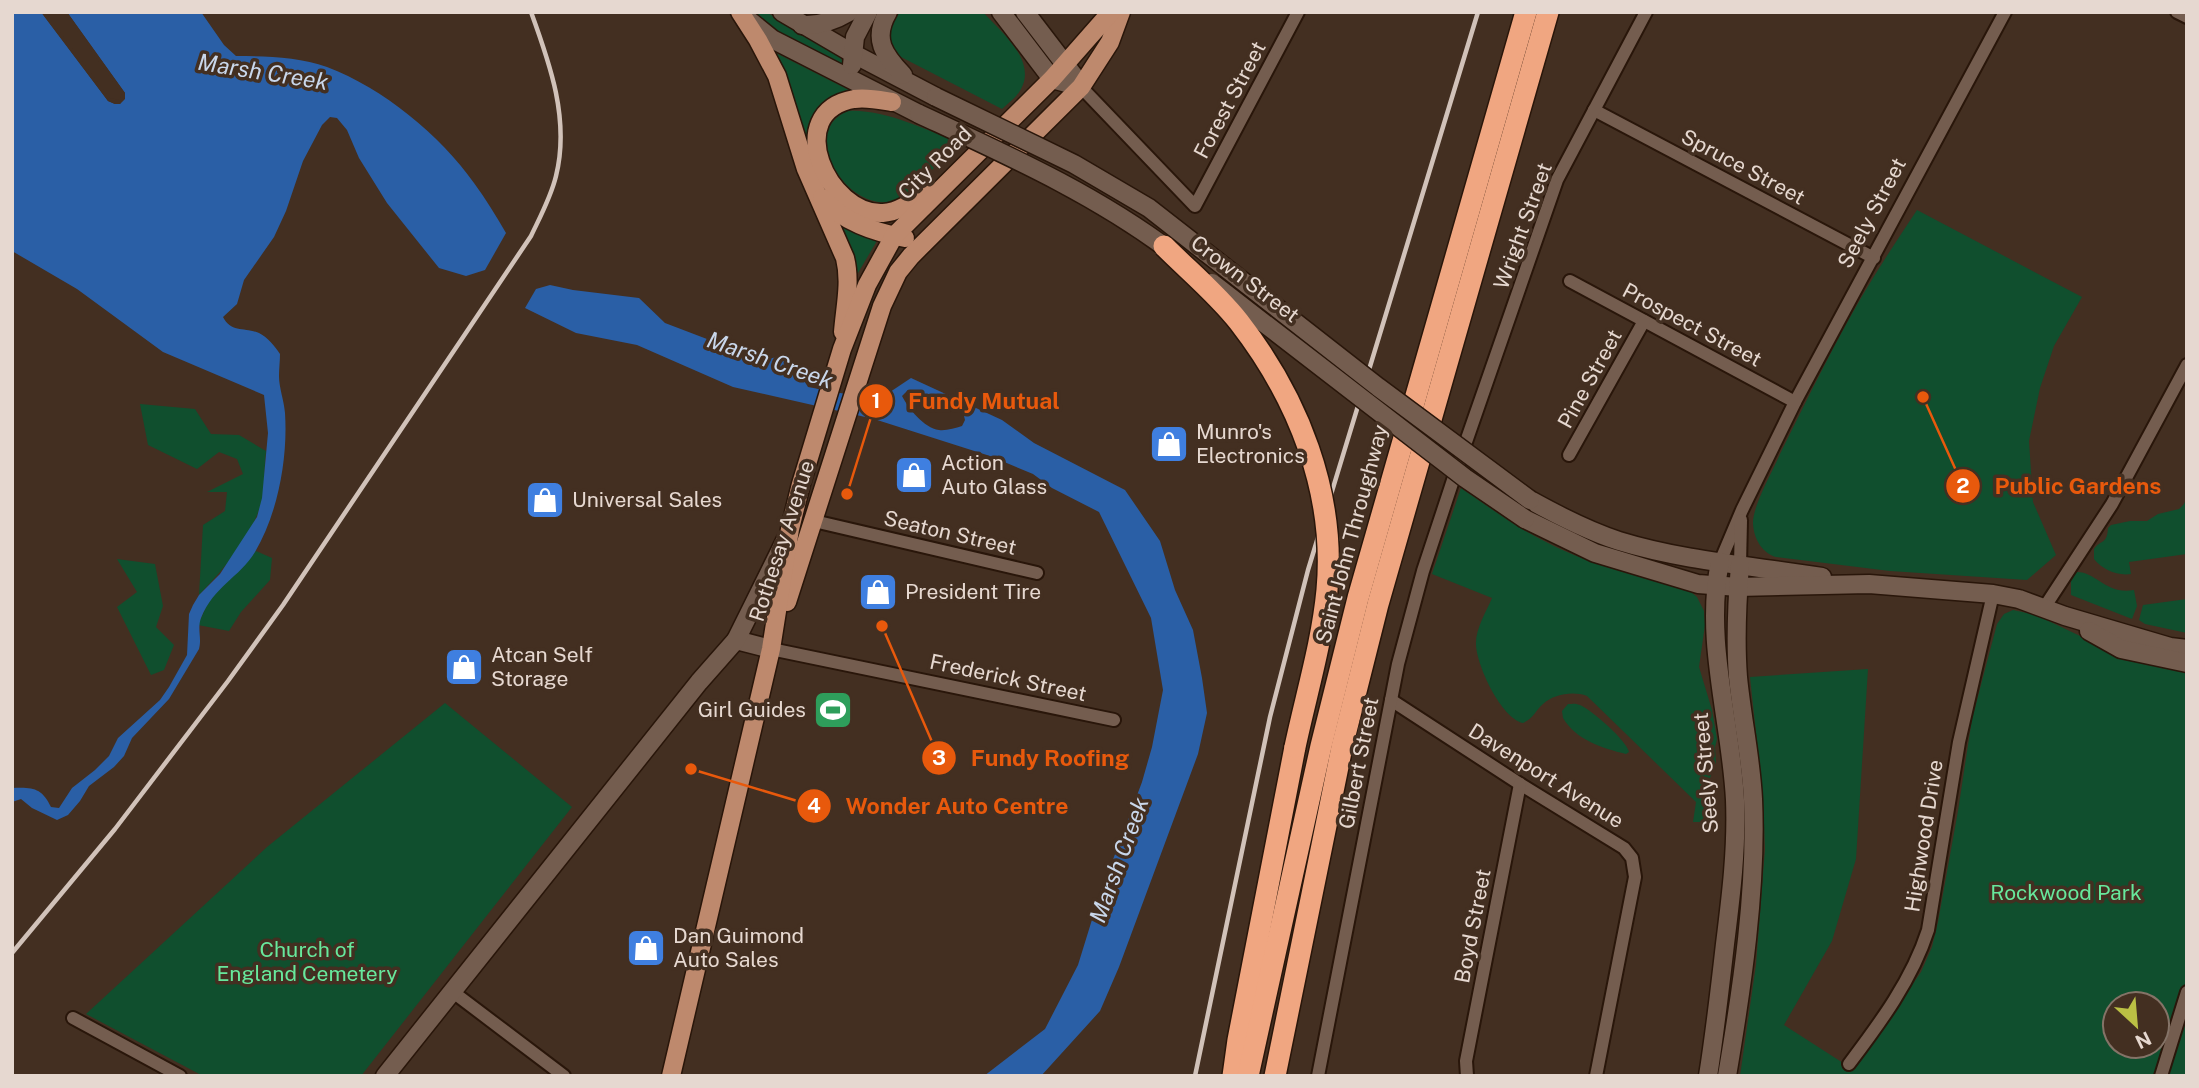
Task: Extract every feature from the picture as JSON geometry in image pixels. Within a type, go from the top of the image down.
[{"type":"highway","name":"Saint John Throughway","points":[[1248,1076],[1309,800],[1358,598],[1526,12]]},
{"type":"highway","name":"Saint John Throughway","points":[[1275,1076],[1342,747],[1378,604],[1548,12]]},
{"type":"highway","points":[[1164,246],[1239,322],[1287,399],[1316,468],[1328,533],[1325,612],[1295,747],[1240,1026],[1233,1076]]},
{"type":"main road","name":"Crown Street","points":[[740,12],[772,39],[892,102],[1063,183],[1138,227],[1444,462],[1525,519],[1595,553],[1698,584],[1738,587],[1868,584]]},
{"type":"main road","points":[[740,12],[777,76],[798,148],[845,258],[848,272],[842,349]]},
{"type":"main road","name":"Crown Street","points":[[782,12],[915,88],[1074,163],[1149,208],[1378,387],[1530,500],[1584,528],[1619,541],[1681,556],[1868,584]]},
{"type":"main road","points":[[802,25],[830,22],[849,12]]},
{"type":"main road","points":[[852,81],[852,53],[857,32],[868,12]]},
{"type":"main road","points":[[888,12],[881,24],[882,45],[888,59],[915,88]]},
{"type":"main road","points":[[1001,12],[1052,79],[1081,87]]},
{"type":"main road","points":[[1025,12],[1081,87]]},
{"type":"main road","name":"City Road","points":[[835,374],[866,285],[894,236],[1052,79],[1111,12]]},
{"type":"main road","points":[[813,187],[830,207],[853,222],[894,236],[926,240],[1081,87],[1110,42],[1121,12]]},
{"type":"main road","points":[[892,102],[869,99],[841,103],[829,110],[821,120],[816,150],[822,167],[842,194],[855,205],[884,213],[902,208],[967,163]]},
{"type":"main road","name":"Rothesay Avenue","points":[[771,649],[858,379],[891,286],[911,256],[926,240]]},
{"type":"main road","name":"Rothesay Avenue","points":[[771,649],[790,530],[835,374]]},
{"type":"main road","points":[[385,1076],[699,682],[736,640],[790,530]]},
{"type":"main road","name":"Seely Street","points":[[1708,1076],[1730,900],[1735,827],[1733,778],[1718,657],[1715,586],[1720,562]]},
{"type":"main road","name":"Seely Street","points":[[1727,1076],[1745,950],[1753,836],[1751,775],[1738,677],[1736,632],[1740,565]]},
{"type":"main road","points":[[1868,584],[1993,594],[2170,647],[2187,649]]},
{"type":"main road","points":[[2065,616],[2120,649],[2187,663]]},
{"type":"main road","points":[[671,1076],[771,649],[736,640]]},
{"type":"street","name":"Forest Street","points":[[1081,87],[1195,206],[1298,12]]},
{"type":"street","name":"Wright Street","points":[[1459,462],[1557,180],[1646,12]]},
{"type":"street","name":"Seely Street","points":[[1720,562],[1741,512],[1795,402],[2005,12]]},
{"type":"street","points":[[2177,12],[2187,18]]},
{"type":"street","name":"Spruce Street","points":[[1594,110],[1874,258]]},
{"type":"street","name":"Prospect Street","points":[[1570,281],[1795,402]]},
{"type":"street","name":"Pine Street","points":[[1569,455],[1644,321]]},
{"type":"street","points":[[2044,608],[2112,505],[2187,365]]},
{"type":"street","name":"Gilbert Street","points":[[1318,1076],[1391,700],[1414,603],[1459,462]]},
{"type":"street","name":"Seely Street","points":[[1740,565],[1741,512]]},
{"type":"street","name":"Seaton Street","points":[[814,522],[1037,573]]},
{"type":"street","name":"Highwood Drive","points":[[1849,1064],[1880,1023],[1909,975],[1921,952],[1928,930],[1959,742],[1993,594]]},
{"type":"street","name":"Frederick Street","points":[[771,649],[1114,720]]},
{"type":"street","name":"Davenport Avenue","points":[[1391,700],[1628,852],[1634,864],[1635,877],[1596,1076]]},
{"type":"street","name":"Boyd Street","points":[[1467,1076],[1466,1061],[1520,784]]},
{"type":"street","points":[[453,992],[564,1076]]},
{"type":"street","points":[[2161,1076],[2187,992]]},
{"type":"street","points":[[73,1018],[180,1076]]},
{"type":"green space","points":[[752,12],[766,12],[840,56],[844,66],[783,35]]},
{"type":"green space","points":[[899,12],[983,12],[1007,37],[1020,57],[1025,78],[1021,89],[1002,109],[901,57],[890,41],[892,24]]},
{"type":"green space","points":[[774,52],[849,90],[820,105],[810,125],[808,149]]},
{"type":"green space","points":[[848,111],[892,117],[965,146],[937,165],[903,197],[880,202],[862,196],[847,185],[835,170],[828,153],[827,136],[833,121]]},
{"type":"green space","points":[[1917,210],[2082,297],[2054,346],[2040,388],[2029,441],[2033,502],[2056,555],[2027,580],[1890,571],[1776,557],[1763,549],[1755,535],[1753,524],[1759,499],[1780,454],[1860,299]]},
{"type":"green space","points":[[839,224],[878,239],[858,273],[856,272]]},
{"type":"green space","points":[[140,404],[195,409],[211,434],[239,435],[266,451],[262,500],[252,526],[228,563],[199,595],[203,525],[225,511],[227,492],[207,492],[243,474],[237,459],[219,452],[197,469],[148,445]]},
{"type":"green space","points":[[1461,488],[1525,531],[1565,551],[1600,565],[1691,592],[1697,597],[1704,611],[1705,625],[1699,667],[1712,710],[1717,739],[1716,763],[1710,778],[1707,814],[1701,822],[1693,822],[1696,802],[1587,696],[1570,694],[1553,698],[1523,723],[1507,712],[1499,702],[1486,678],[1476,645],[1479,627],[1492,598],[1432,574]]},
{"type":"green space","points":[[2187,496],[2187,554],[2129,562],[2131,574],[2111,571],[2094,559],[2094,549],[2105,539],[2111,525],[2147,521],[2158,514],[2179,509]]},
{"type":"green space","points":[[256,551],[272,558],[270,580],[241,612],[229,631],[198,625],[209,600]]},
{"type":"green space","points":[[117,559],[155,564],[163,606],[156,627],[174,645],[164,670],[151,675],[117,607],[137,592]]},
{"type":"green space","points":[[2076,572],[2089,575],[2116,589],[2134,590],[2137,606],[2132,619],[2071,595],[2071,578]]},
{"type":"green space","points":[[2187,599],[2187,633],[2145,624],[2139,620],[2143,605]]},
{"type":"green space","name":"Rockwood Park","points":[[2013,610],[2036,615],[2099,645],[2187,669],[2187,1076],[1740,1076],[1756,965],[1765,849],[1763,798],[1750,677],[1868,669],[1856,859],[1832,941],[1784,1025],[1854,1070],[1921,972],[1932,947],[1958,811],[1972,719],[1997,624],[2004,614]]},
{"type":"green space","name":"Church of England Cemetery","points":[[445,703],[572,807],[361,1076],[203,1076],[86,1014],[267,847]]},
{"type":"green space","points":[[1568,704],[1580,705],[1592,713],[1616,734],[1629,752],[1626,754],[1599,746],[1575,732],[1563,718],[1562,711]]},
{"type":"water","name":"Marsh Creek","points":[[12,12],[41,12],[108,101],[115,104],[120,104],[125,93],[67,12],[201,12],[224,45],[236,56],[294,59],[327,67],[348,76],[389,100],[445,148],[478,189],[506,233],[485,270],[466,276],[439,268],[387,203],[359,158],[347,130],[337,118],[330,117],[322,125],[303,161],[274,237],[244,280],[237,304],[223,317],[234,328],[262,335],[280,354],[279,381],[285,413],[285,448],[280,485],[270,520],[249,561],[206,607],[200,622],[199,649],[169,699],[132,738],[124,756],[114,767],[89,786],[68,815],[57,820],[32,808],[21,799],[12,802],[12,788],[36,790],[51,807],[59,808],[72,788],[109,756],[118,738],[160,700],[187,655],[189,614],[193,605],[220,574],[257,517],[262,498],[268,433],[264,395],[163,352],[77,289],[12,251]]},
{"type":"water","name":"Marsh Creek","points":[[550,285],[639,298],[665,323],[762,360],[788,355],[808,387],[878,400],[911,378],[1002,420],[1034,443],[1125,490],[1160,541],[1175,590],[1193,630],[1202,678],[1207,713],[1198,754],[1100,1011],[1041,1076],[984,1076],[1045,1029],[1078,965],[1099,897],[1142,782],[1163,690],[1151,618],[1099,512],[1052,488],[1033,474],[990,456],[874,419],[733,387],[637,345],[576,333],[525,308],[536,289]],"holes":[[[908,390],[957,407],[963,412],[965,420],[962,426],[939,430],[922,422],[902,396]]]},
{"type":"pier","points":[[41,12],[45,12],[110,98],[119,100],[122,95],[64,12],[67,12],[125,93],[125,99],[120,104],[108,101]]},
{"type":"railway","points":[[12,953],[115,829],[228,681],[283,605],[531,236],[554,184],[561,134],[556,92],[531,12]]},
{"type":"railway","points":[[1195,1076],[1270,717],[1308,570],[1478,12]]},
{"type":"place","name":"Public Gardens","points":[[1923,397]]},
{"type":"place","name":"Munro's Electronics","points":[[1169,444]]},
{"type":"place","name":"Action Auto Glass","points":[[914,475]]},
{"type":"place","name":"Fundy Mutual","points":[[847,494]]},
{"type":"place","name":"Universal Sales","points":[[545,500]]},
{"type":"place","name":"President Tire","points":[[878,592]]},
{"type":"place","name":"Fundy Roofing","points":[[882,626]]},
{"type":"place","name":"Atcan Self Storage","points":[[464,667]]},
{"type":"place","name":"Girl Guides","points":[[833,710]]},
{"type":"place","name":"Wonder Auto Centre","points":[[691,769]]},
{"type":"place","name":"Dan Guimond Auto Sales","points":[[646,948]]}]
